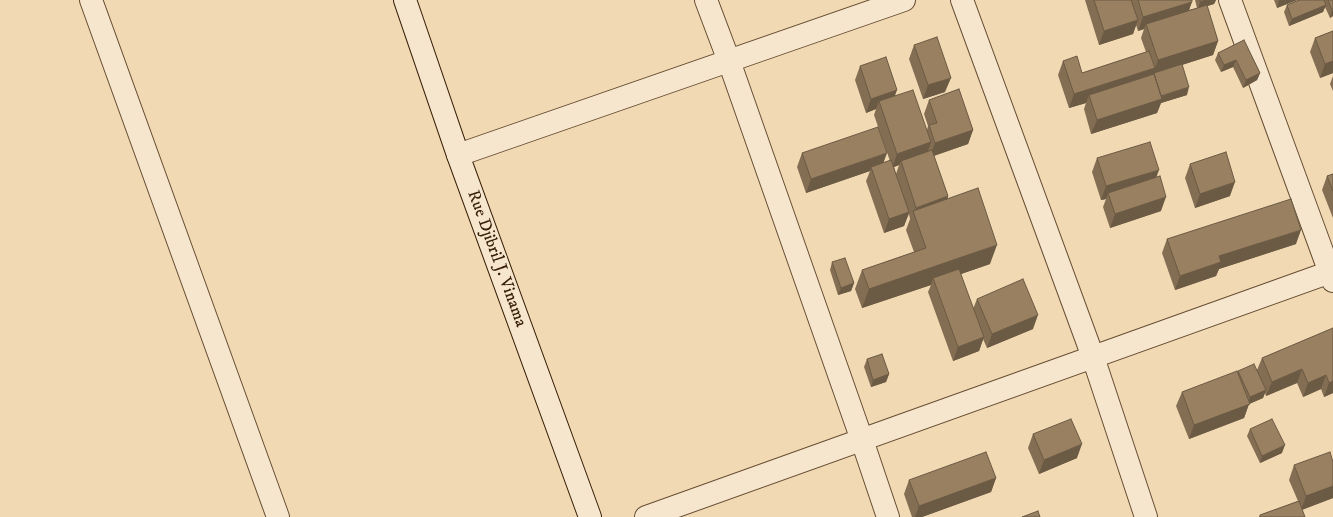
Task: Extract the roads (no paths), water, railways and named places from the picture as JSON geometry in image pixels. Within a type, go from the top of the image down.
[{"type":"street","points":[[91,0],[278,517]]},
{"type":"street","name":"Rue Djibril J. Vinama","points":[[405,0],[458,155],[590,517]]},
{"type":"street","points":[[706,0],[729,61],[888,517]]},
{"type":"street","points":[[458,155],[904,0]]},
{"type":"street","points":[[962,0],[1093,357],[1146,517]]},
{"type":"street","points":[[646,517],[1093,357],[1332,275],[1230,0]]}]
